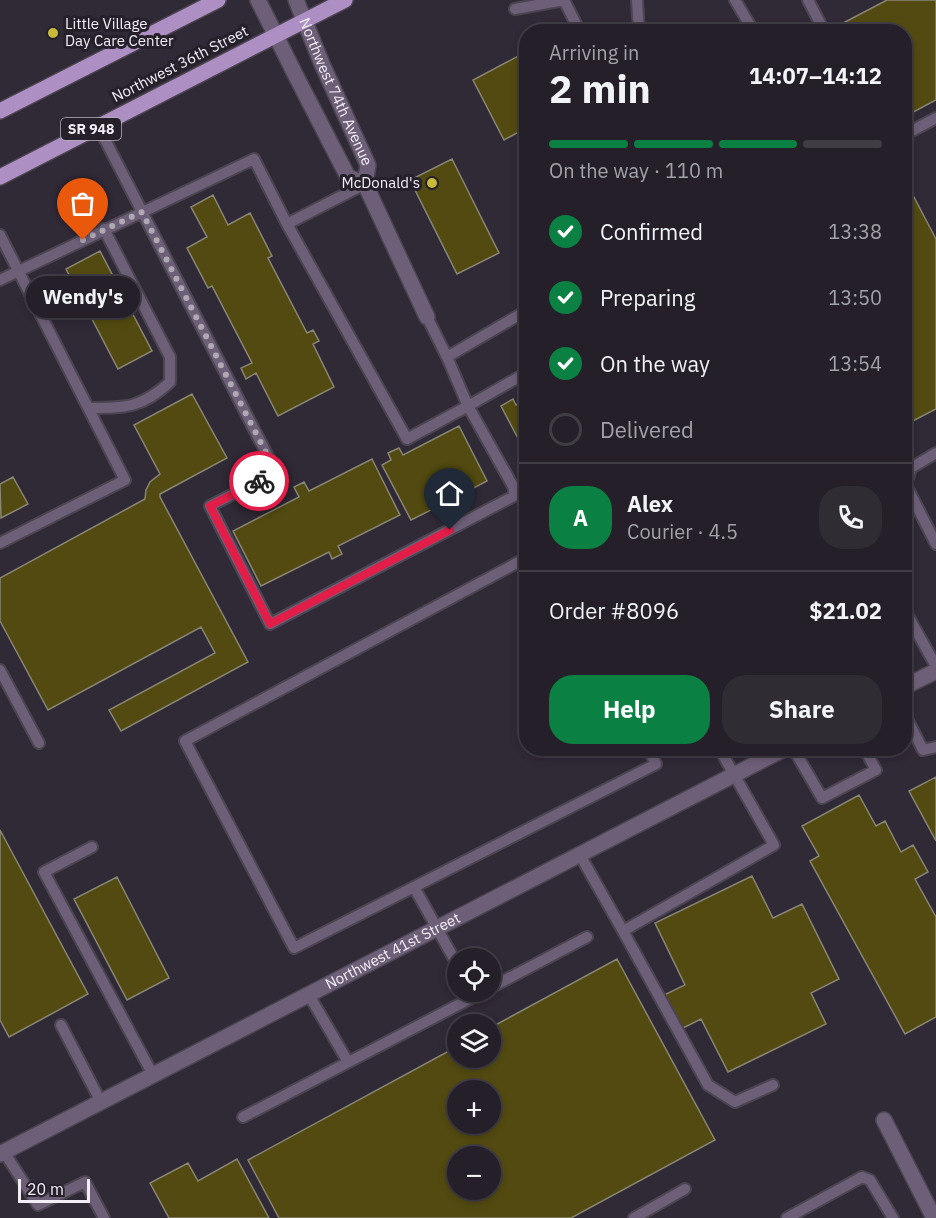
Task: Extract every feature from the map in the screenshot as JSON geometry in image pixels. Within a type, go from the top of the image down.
[{"type":"main road","points":[[0,111],[218,0]]},
{"type":"main road","name":"Northwest 36th Street","points":[[0,177],[345,0]]},
{"type":"street","name":"Northwest 74th Avenue","points":[[258,0],[348,177],[365,184]]},
{"type":"street","name":"Northwest 74th Avenue","points":[[296,0],[303,21],[368,165],[365,184],[427,317]]},
{"type":"street","points":[[912,683],[936,671]]},
{"type":"street","name":"Northwest 41st Street","points":[[2,1153],[771,756]]},
{"type":"street","points":[[884,1120],[934,1218]]},
{"type":"lane","points":[[515,9],[564,0],[576,24]]},
{"type":"lane","points":[[637,0],[638,24]]},
{"type":"lane","points":[[735,0],[749,24]]},
{"type":"lane","points":[[808,0],[820,24]]},
{"type":"lane","points":[[912,131],[936,118]]},
{"type":"lane","points":[[98,126],[276,472],[210,506],[270,624],[514,496],[514,488],[468,406],[427,317]]},
{"type":"lane","points":[[0,280],[254,159],[287,224],[407,439],[519,377]]},
{"type":"lane","points":[[287,224],[365,184]]},
{"type":"lane","points":[[89,408],[123,408],[153,398],[170,382],[170,357],[104,230]]},
{"type":"lane","points":[[0,235],[125,480],[0,543]]},
{"type":"lane","points":[[447,357],[519,315]]},
{"type":"lane","points":[[912,467],[936,453]]},
{"type":"lane","points":[[912,496],[936,544]]},
{"type":"lane","points":[[519,562],[185,741],[294,948],[656,764],[652,756]]},
{"type":"lane","points":[[912,623],[936,666]]},
{"type":"lane","points":[[0,670],[39,743]]},
{"type":"lane","points":[[912,729],[923,750],[936,747]]},
{"type":"lane","points":[[623,931],[774,845],[723,756]]},
{"type":"lane","points":[[798,756],[822,798],[876,771],[868,756]]},
{"type":"lane","points":[[92,847],[44,872],[153,1076]]},
{"type":"lane","points":[[580,855],[708,1085],[735,1102],[773,1085]]},
{"type":"lane","points":[[414,887],[448,948]]},
{"type":"lane","points":[[501,982],[587,938]]},
{"type":"lane","points":[[309,995],[348,1062]]},
{"type":"lane","points":[[243,1117],[459,1002]]},
{"type":"lane","points":[[61,1025],[101,1102]]},
{"type":"lane","points":[[2,1153],[38,1205],[85,1182],[104,1218]]},
{"type":"lane","points":[[787,1218],[862,1177],[870,1180],[893,1218]]},
{"type":"lane","points":[[634,1218],[686,1189]]},
{"type":"building","points":[[887,0],[936,0],[936,100],[912,113],[912,24],[841,24]]},
{"type":"building","points":[[519,56],[519,132],[504,140],[473,80]]},
{"type":"building","points":[[452,159],[499,253],[457,274],[410,180]]},
{"type":"building","points":[[912,193],[936,239],[936,409],[912,421]]},
{"type":"building","points":[[213,195],[228,225],[250,213],[272,256],[268,258],[307,333],[313,330],[319,341],[313,344],[334,387],[278,416],[256,373],[246,379],[241,368],[252,363],[212,286],[208,288],[187,248],[207,237],[191,207]]},
{"type":"building","points":[[100,251],[152,351],[118,369],[66,269]]},
{"type":"building","points":[[192,394],[227,458],[160,494],[160,497],[248,662],[121,731],[109,710],[215,653],[201,627],[48,710],[0,621],[0,578],[145,499],[150,482],[160,474],[134,425]]},
{"type":"building","points":[[513,399],[516,405],[519,404],[519,440],[501,406]]},
{"type":"building","points":[[459,426],[487,481],[449,501],[453,508],[443,514],[439,506],[411,520],[382,465],[391,460],[388,453],[399,448],[403,455]]},
{"type":"building","points":[[372,459],[400,515],[338,546],[342,554],[332,559],[329,552],[261,586],[233,531],[299,497],[294,487],[304,482],[309,491]]},
{"type":"building","points":[[13,477],[28,504],[1,518],[0,484]]},
{"type":"building","points":[[936,777],[936,841],[909,791]]},
{"type":"building","points":[[859,795],[876,826],[885,821],[901,852],[913,845],[928,872],[915,879],[936,917],[936,1017],[905,1034],[810,861],[819,856],[802,826]]},
{"type":"building","points":[[0,830],[88,994],[9,1037],[0,1020]]},
{"type":"building","points":[[752,876],[773,918],[802,904],[839,979],[811,993],[826,1024],[728,1072],[701,1019],[681,1029],[664,995],[685,985],[655,923]]},
{"type":"building","points":[[117,877],[169,978],[127,1000],[74,899]]},
{"type":"building","points":[[617,959],[715,1140],[571,1218],[279,1218],[248,1160],[447,1052],[447,1068],[501,1068],[501,1022]]},
{"type":"building","points":[[237,1159],[269,1218],[169,1218],[150,1183],[188,1163],[198,1181]]},
{"type":"way so far","points":[[83,240],[142,212],[276,472],[259,481]]},
{"type":"place","name":"Little Village Day Care Center","points":[[53,33]]},
{"type":"place","name":"McDonald's","points":[[432,183]]},
{"type":"place","name":"Wendy's","points":[[83,240]]},
{"type":"route","points":[[259,481],[210,506],[270,624],[450,530]]}]
